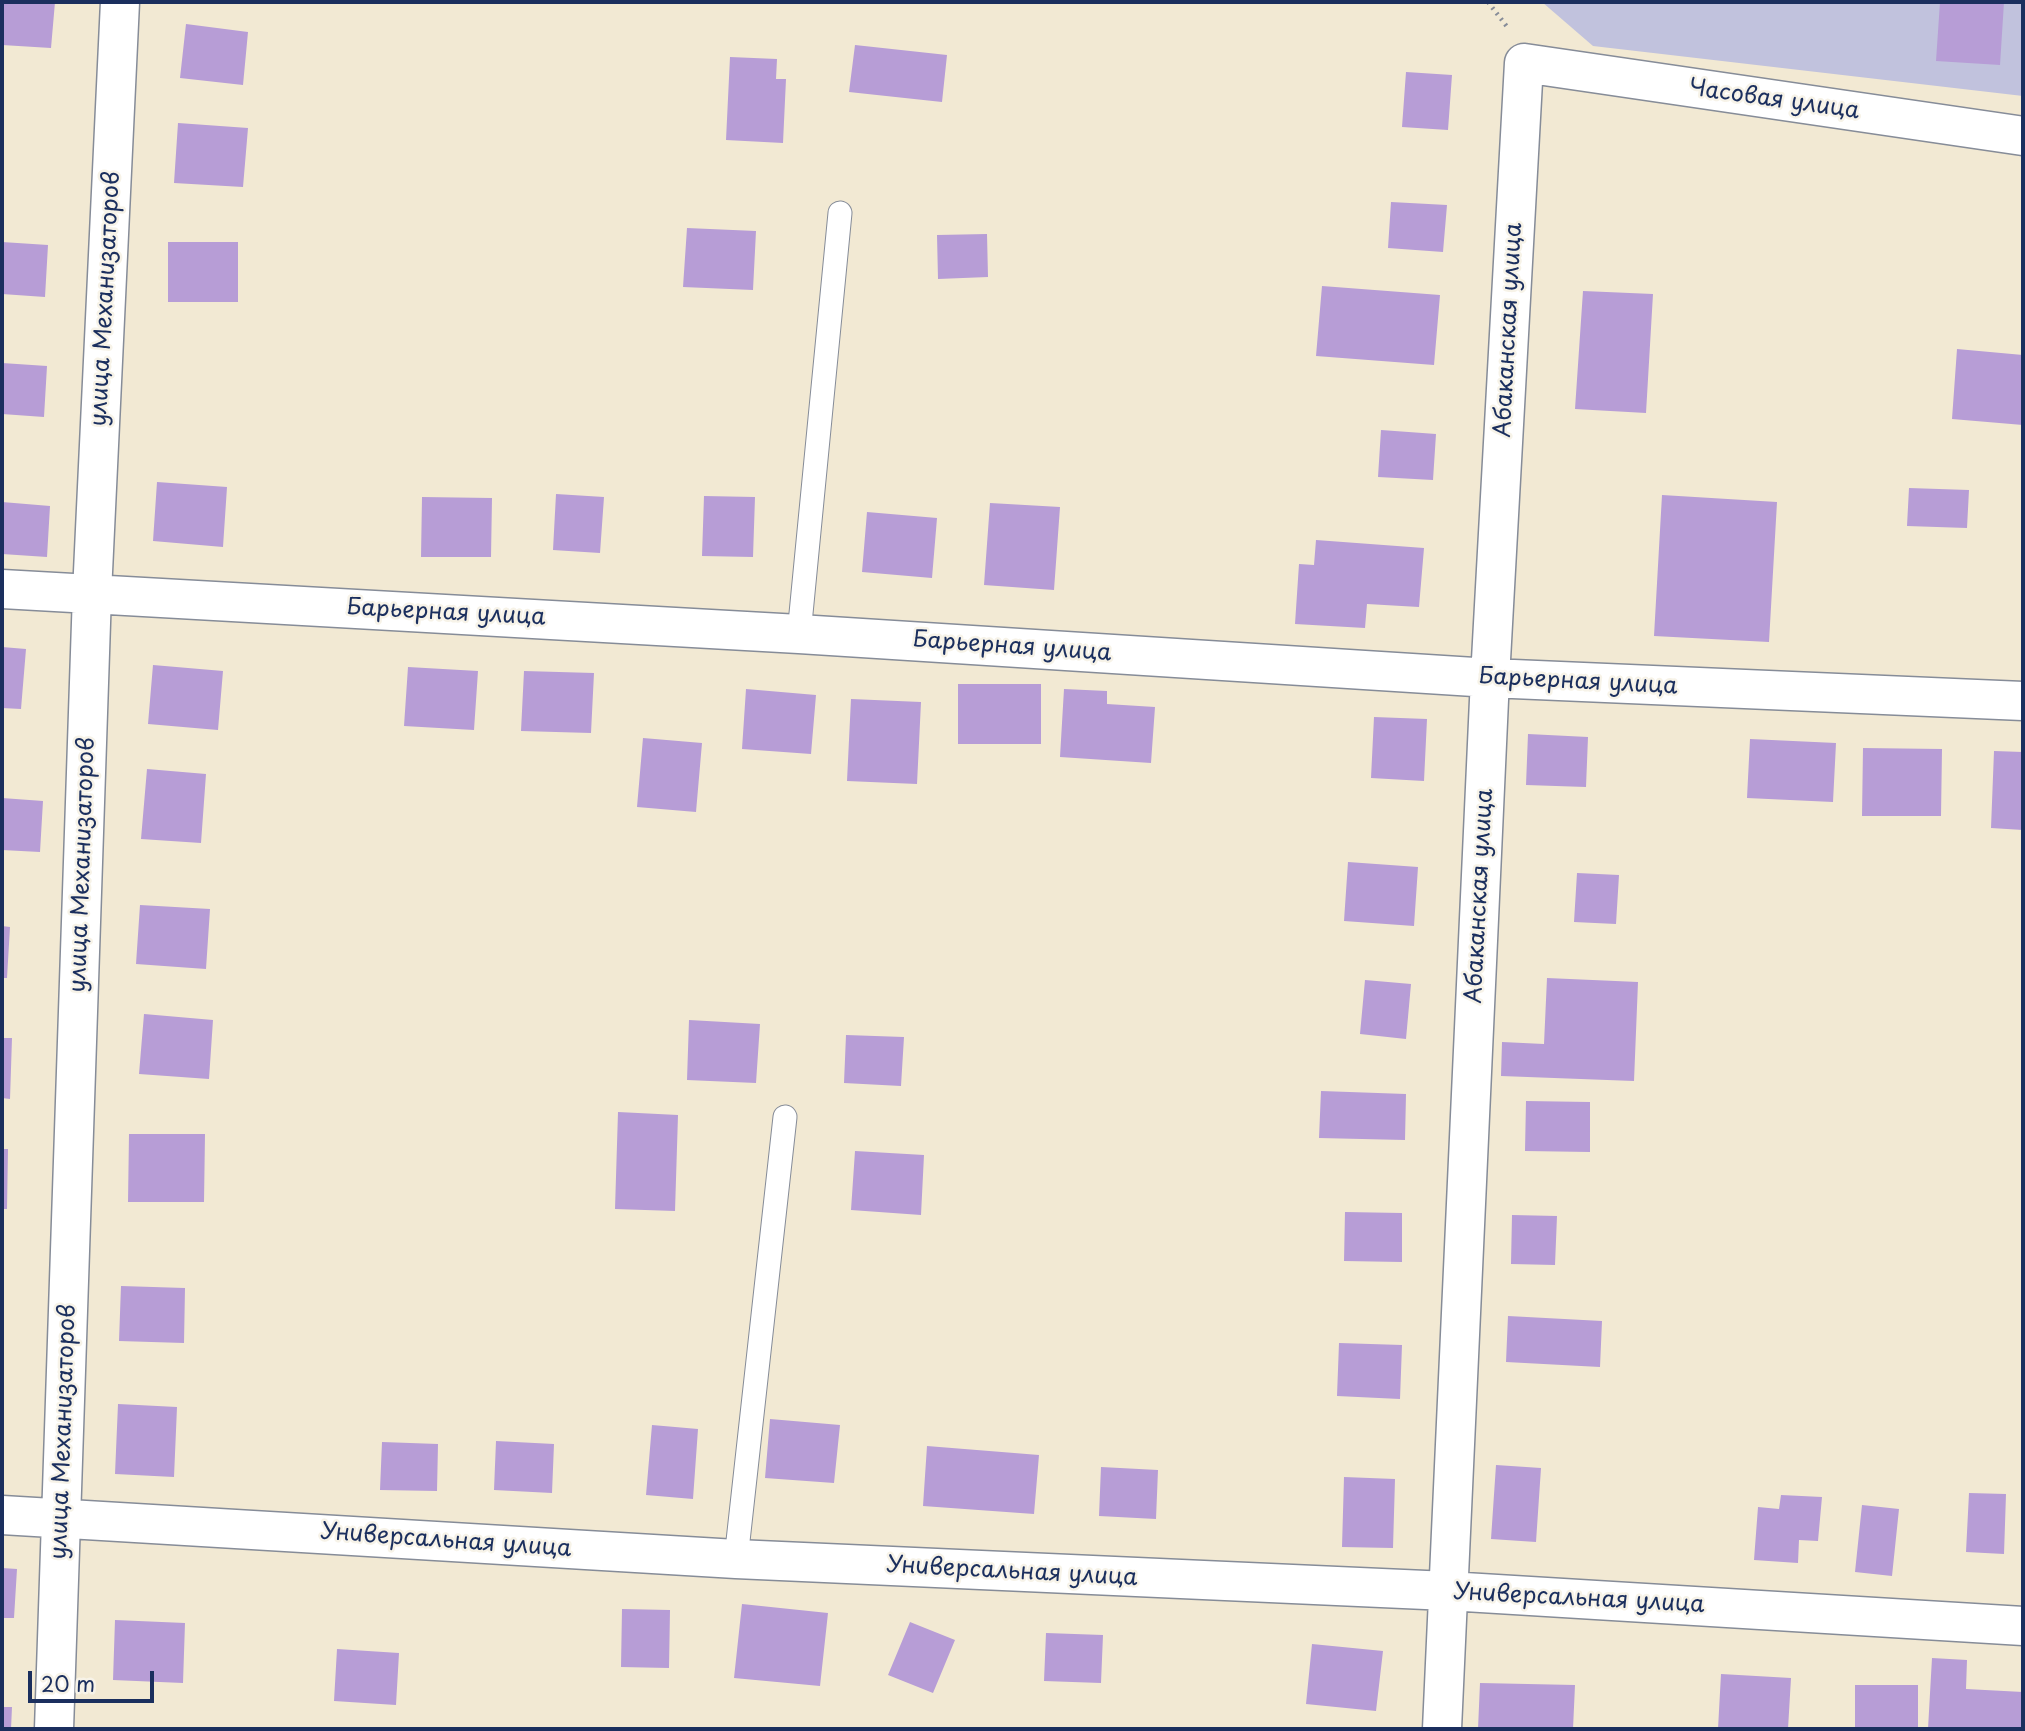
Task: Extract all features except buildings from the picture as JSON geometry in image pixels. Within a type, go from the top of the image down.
[{"type":"street","name":"улица Механизаторов","points":[[54,1729],[92,593],[120,2]]},
{"type":"street","name":"Часовая улица","points":[[1524,64],[2023,136]]},
{"type":"street","name":"Абаканская улица","points":[[1441,1729],[1490,678],[1524,64]]},
{"type":"street","name":"Барьерная улица","points":[[2,589],[799,634],[1490,678],[2023,701]]},
{"type":"street","name":"Универсальная улица","points":[[2,1515],[736,1559],[1448,1591],[2023,1626]]},
{"type":"lane","points":[[799,634],[839,213]]},
{"type":"lane","points":[[736,1559],[785,1117]]},
{"type":"shaded area","points":[[1542,2],[2023,2],[2023,96],[1593,46]]}]
